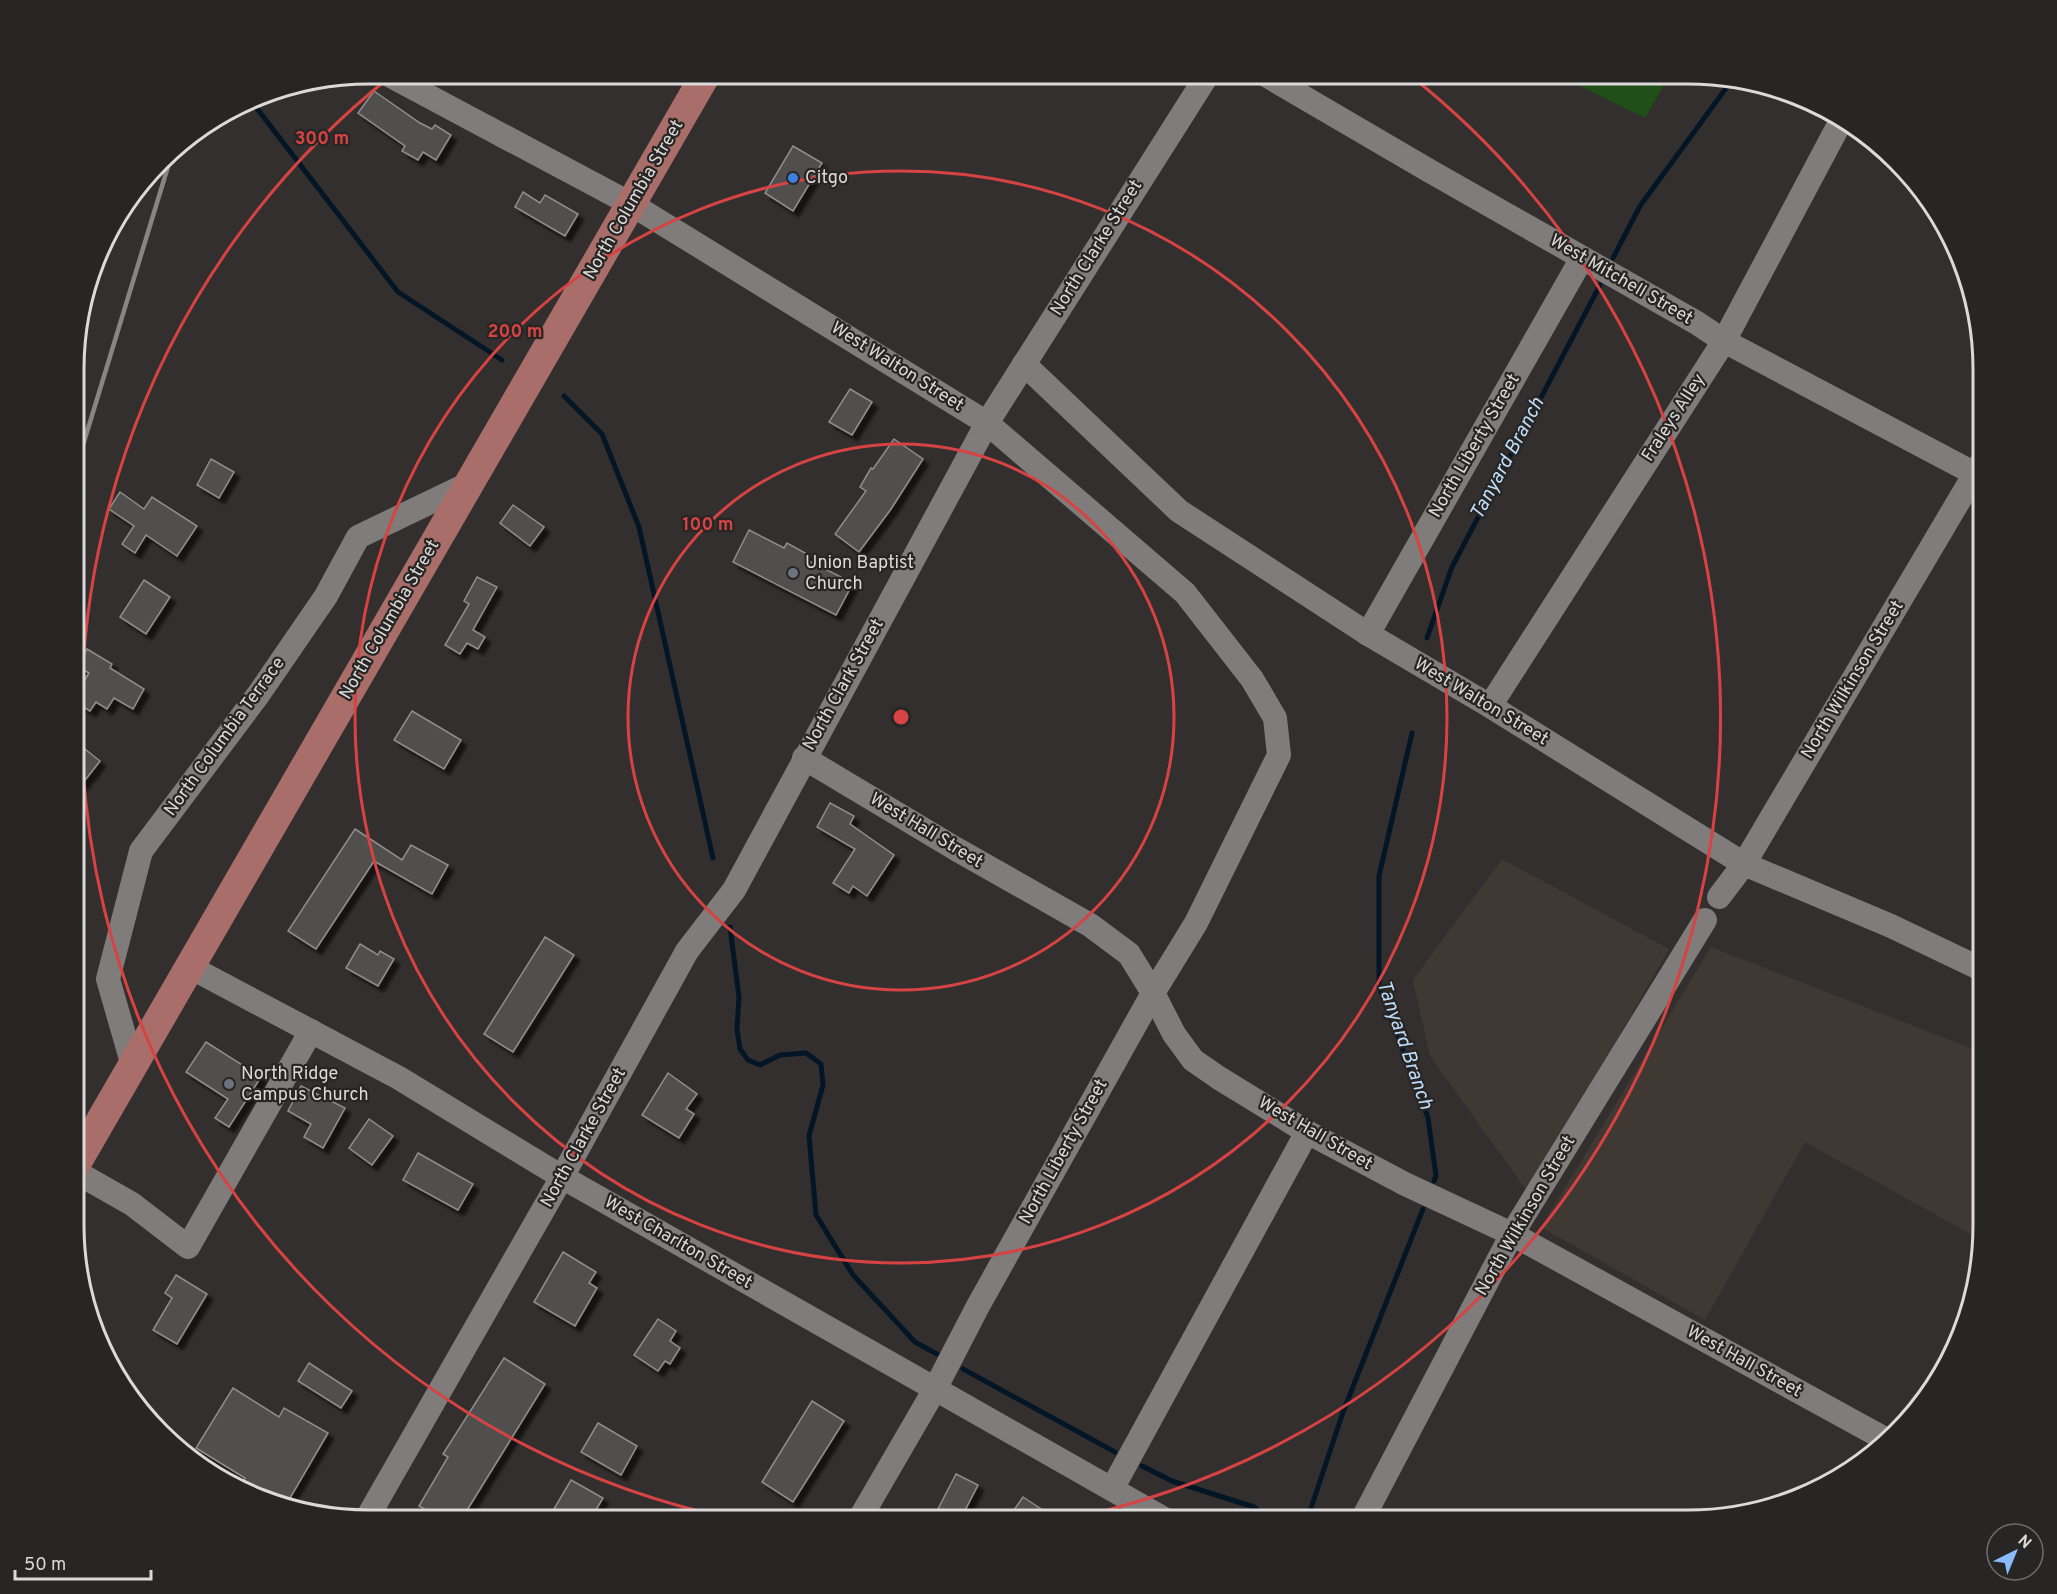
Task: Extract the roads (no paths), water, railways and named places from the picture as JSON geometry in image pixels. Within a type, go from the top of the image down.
[{"type":"main road","name":"North Columbia Street","points":[[84,1152],[700,84]]},
{"type":"street","name":"West Walton Street","points":[[409,84],[631,204],[987,423],[1185,594],[1252,679],[1275,718],[1279,755],[1266,783]]},
{"type":"street","name":"North Clarke Street","points":[[987,423],[1202,84]]},
{"type":"street","name":"West Mitchell Street","points":[[1281,84],[1697,323],[1724,341],[1973,466]]},
{"type":"street","name":"Fraleys Alley","points":[[1490,706],[1724,341],[1838,127]]},
{"type":"street","name":"North Liberty Street","points":[[1368,634],[1582,258]]},
{"type":"street","name":"West Walton Street","points":[[1024,363],[1179,511],[1368,634],[1490,706],[1744,864],[1892,926],[1973,965]]},
{"type":"street","name":"North Clark Street","points":[[804,758],[987,423]]},
{"type":"street","name":"North Columbia Terrace","points":[[133,1066],[108,980],[141,850],[258,695],[326,596],[358,537],[470,483]]},
{"type":"street","name":"North Wilkinson Street","points":[[1719,897],[1744,864],[1973,483]]},
{"type":"street","name":"North Clarke Street","points":[[372,1510],[562,1178],[687,951],[734,890],[804,758]]},
{"type":"street","name":"West Hall Street","points":[[804,758],[956,849],[1090,925],[1129,954],[1174,1034],[1193,1060],[1219,1078],[1307,1132],[1405,1184],[1512,1234],[1879,1436]]},
{"type":"street","name":"North Liberty Street","points":[[865,1510],[935,1389],[984,1295],[1153,993],[1196,923],[1266,783]]},
{"type":"street","name":"North Wilkinson Street","points":[[1367,1510],[1512,1234],[1705,920]]},
{"type":"street","name":"West Charlton Street","points":[[190,967],[399,1078],[562,1178],[1149,1510]]},
{"type":"street","points":[[84,1175],[132,1204],[188,1246],[311,1031]]},
{"type":"street","points":[[1112,1489],[1307,1132]]},
{"type":"waterway","name":"Tanyard Branch","points":[[1613,258],[1640,206],[1727,86]]},
{"type":"waterway","points":[[256,108],[398,292],[502,360]]},
{"type":"waterway","name":"Tanyard Branch","points":[[1427,638],[1452,567],[1600,285]]},
{"type":"waterway","points":[[564,396],[602,434],[639,527],[713,858]]},
{"type":"waterway","name":"Tanyard Branch","points":[[1412,733],[1379,876],[1379,986],[1428,1118],[1436,1176],[1434,1181]]},
{"type":"waterway","points":[[730,927],[739,997],[737,1029],[740,1049],[748,1060],[760,1065],[780,1055],[806,1053],[821,1064],[823,1085],[809,1136],[816,1215],[853,1275],[915,1342],[937,1354]]},
{"type":"waterway","name":"Tanyard Branch","points":[[1310,1510],[1343,1412],[1423,1209]]},
{"type":"waterway","points":[[963,1369],[1115,1452]]},
{"type":"waterway","points":[[1142,1466],[1172,1481],[1258,1510]]},
{"type":"railway","points":[[84,442],[167,169]]},
{"type":"place","name":"Citgo","points":[[793,178]]},
{"type":"place","name":"Union Baptist Church","points":[[793,573]]},
{"type":"place","name":"North Ridge Campus Church","points":[[229,1084]]}]
